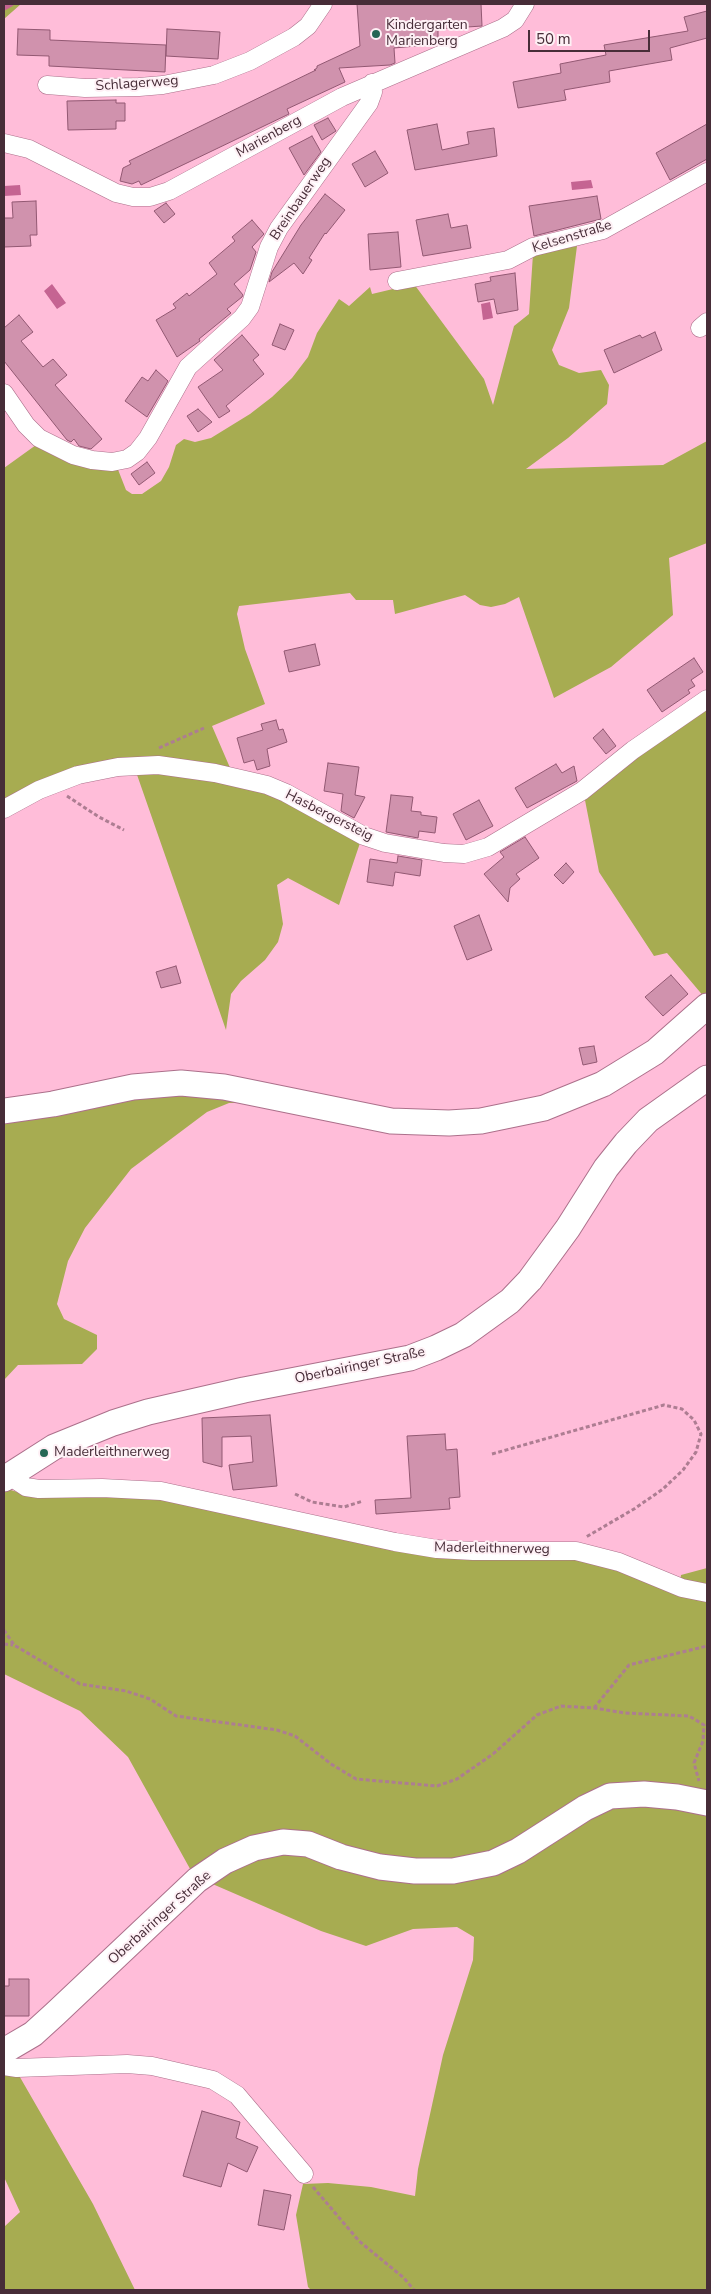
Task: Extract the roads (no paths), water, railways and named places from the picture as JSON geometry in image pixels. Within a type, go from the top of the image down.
[{"type":"street","name":"Schlagerweg","points":[[47,85],[85,88],[139,87],[170,84],[214,75],[250,61],[294,37],[308,26],[323,4]]},
{"type":"street","name":"Marienberg","points":[[4,143],[28,150],[116,193],[133,197],[150,197],[169,191],[342,97],[503,28],[515,20],[525,4]]},
{"type":"street","name":"Breinbauerweg","points":[[4,393],[26,425],[40,438],[73,455],[92,460],[112,462],[127,459],[137,452],[148,438],[188,367],[242,318],[250,307],[269,247],[279,228],[368,103],[373,92],[372,83]]},
{"type":"street","name":"Kelsenstraße","points":[[397,281],[508,260],[533,247],[603,230],[707,172]]},
{"type":"street","name":"Hasbergersteig","points":[[4,809],[54,784],[78,775],[127,766],[158,765],[185,768],[253,781],[286,793],[364,836],[407,848],[464,854],[488,847],[582,791],[633,750],[707,699]]},
{"type":"street","points":[[4,1111],[53,1104],[133,1087],[181,1083],[224,1087],[391,1121],[449,1123],[480,1121],[544,1108],[603,1084],[655,1052],[707,1006]]},
{"type":"street","name":"Oberbairinger Straße","points":[[8,1476],[49,1450],[76,1436],[140,1414],[244,1390],[410,1358],[463,1335],[510,1301],[530,1280],[568,1228],[606,1168],[626,1143],[648,1120],[707,1078]]},
{"type":"street","name":"Maderleithnerweg","points":[[8,1476],[26,1487],[39,1489],[102,1488],[161,1491],[395,1542],[437,1549],[473,1551],[567,1550],[596,1554],[682,1588],[707,1593]]},
{"type":"street","name":"Oberbairinger Straße","points":[[4,2051],[21,2042],[48,2021],[197,1880],[225,1861],[254,1848],[283,1842],[300,1843],[380,1866],[415,1871],[454,1871],[493,1864],[518,1851],[585,1808],[610,1796],[652,1795],[677,1797],[704,1795]]},
{"type":"street","points":[[4,2066],[17,2068],[127,2064],[152,2066],[212,2080],[237,2095],[304,2174]]},
{"type":"waterway","points":[[4,8],[11,4]]},
{"type":"place","name":"Kindergarten Marienberg","points":[[376,34]]},
{"type":"place","name":"Maderleithnerweg","points":[[44,1453]]}]
